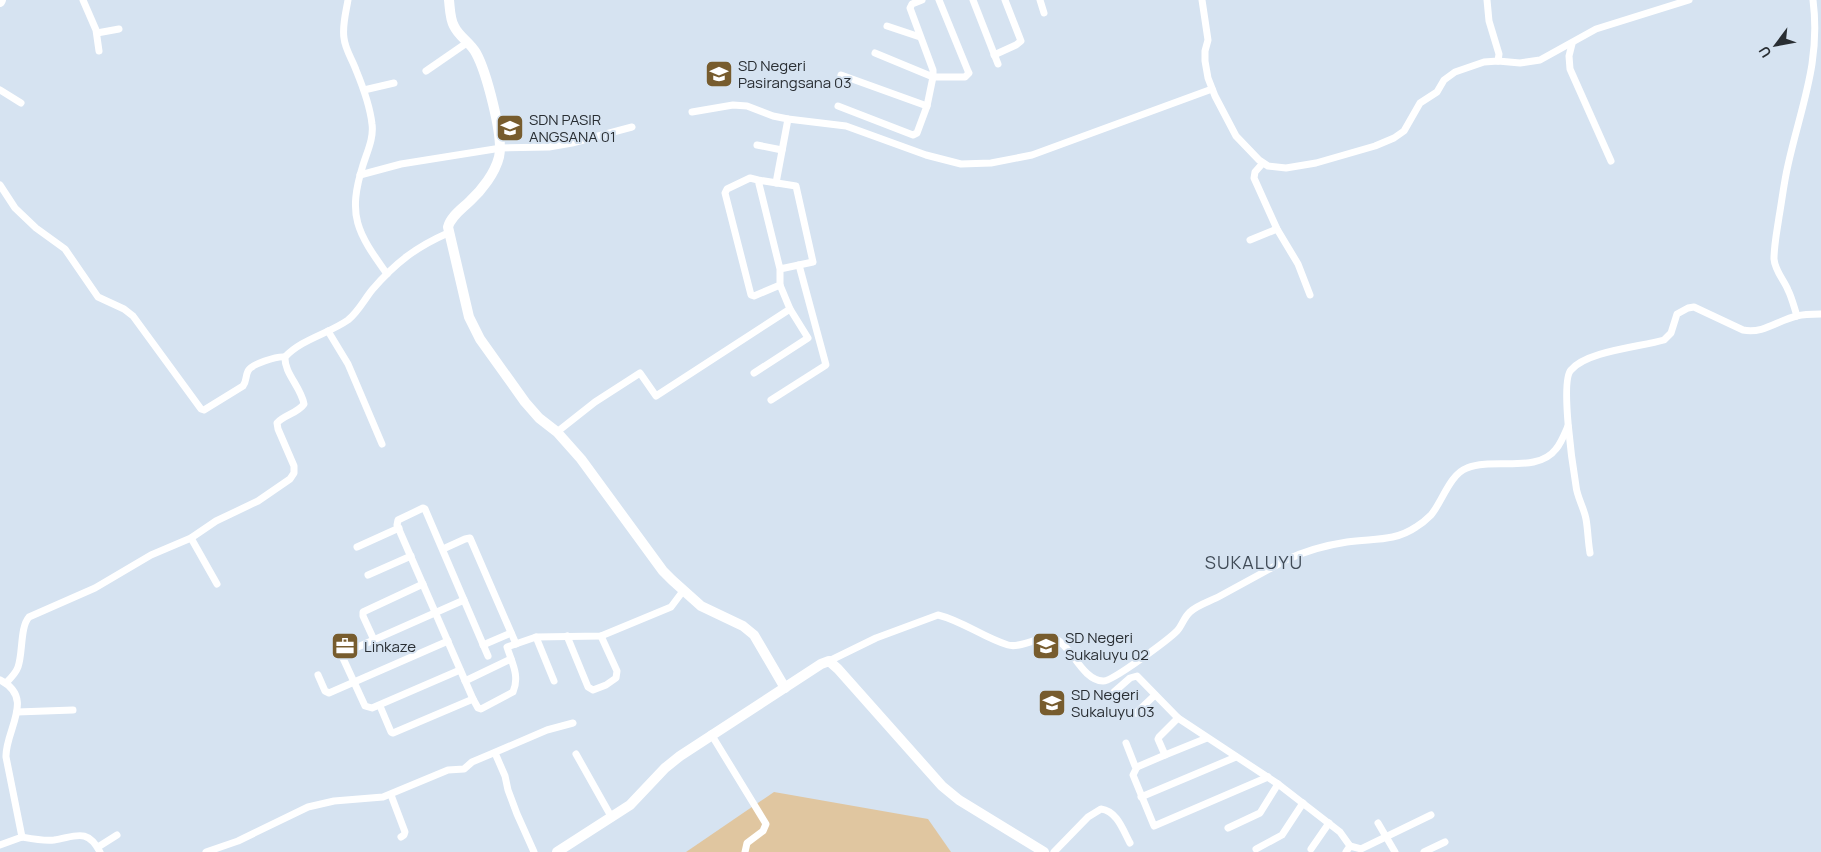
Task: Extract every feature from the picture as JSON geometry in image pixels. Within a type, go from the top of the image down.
[{"type":"street","points":[[82,0],[97,33],[99,51]]},
{"type":"street","points":[[348,0],[344,42],[364,90],[372,130],[354,207],[358,228],[366,244],[387,274]]},
{"type":"street","points":[[449,0],[453,25],[478,56],[486,80],[501,148],[498,160],[488,179],[449,224],[448,233],[465,306],[474,327],[480,339],[531,410],[557,432],[589,469],[663,570],[683,591],[710,611],[748,629],[760,642],[785,688]]},
{"type":"street","points":[[838,106],[913,135],[917,133],[927,106],[933,78],[933,70],[910,6],[922,0]]},
{"type":"street","points":[[875,53],[933,78],[965,77],[969,73],[939,0]]},
{"type":"street","points":[[973,0],[998,64]]},
{"type":"street","points":[[994,55],[1016,46],[1021,41],[1005,0]]},
{"type":"street","points":[[1040,0],[1044,13]]},
{"type":"street","points":[[1202,0],[1208,40],[1205,61],[1212,89],[1236,136],[1262,164],[1286,168],[1307,166],[1386,142],[1404,131],[1420,103],[1437,92],[1444,80],[1451,74],[1484,62],[1520,63],[1547,58],[1588,33],[1689,0]]},
{"type":"street","points":[[1487,0],[1489,21],[1499,54],[1498,61]]},
{"type":"street","points":[[1797,316],[1788,289],[1774,260],[1788,164],[1812,76],[1817,38],[1817,17],[1813,0]]},
{"type":"street","points":[[887,26],[920,37]]},
{"type":"street","points":[[97,33],[119,29]]},
{"type":"street","points":[[426,71],[468,42]]},
{"type":"street","points":[[1572,44],[1569,63],[1570,70],[1611,161]]},
{"type":"street","points":[[841,75],[927,106]]},
{"type":"street","points":[[364,90],[394,83]]},
{"type":"street","points":[[692,112],[739,105],[788,119],[834,123],[846,126],[946,161],[974,164],[1013,160],[1032,155],[1212,89]]},
{"type":"street","points":[[0,90],[21,103]]},
{"type":"street","points":[[776,183],[788,119]]},
{"type":"street","points":[[360,175],[401,164],[501,148],[549,147],[572,143],[632,127]]},
{"type":"street","points":[[757,145],[782,150]]},
{"type":"street","points":[[1262,164],[1254,176],[1277,229],[1298,264],[1310,295]]},
{"type":"street","points":[[780,269],[813,262],[796,186],[750,178],[727,189],[725,193],[749,292],[754,296],[780,285]]},
{"type":"street","points":[[758,180],[780,269],[780,285],[790,309],[808,338],[821,345]]},
{"type":"street","points":[[0,185],[15,208],[36,228],[65,249],[98,297],[124,309],[133,316],[201,409],[204,410],[244,386],[247,372],[252,367],[278,357],[285,357],[299,346],[350,317],[387,274],[414,250],[448,233]]},
{"type":"street","points":[[1250,240],[1277,229]]},
{"type":"street","points":[[771,400],[826,365],[799,265]]},
{"type":"street","points":[[1590,553],[1586,518],[1576,488],[1568,426],[1566,385],[1568,374],[1572,368],[1599,354],[1664,340],[1671,333],[1677,314],[1685,309],[1694,307],[1743,330],[1752,332],[1797,316],[1821,314]]},
{"type":"street","points":[[557,432],[595,402],[640,374],[656,396],[790,309]]},
{"type":"street","points":[[328,330],[348,364],[382,444]]},
{"type":"street","points":[[754,373],[808,338]]},
{"type":"street","points":[[22,837],[6,758],[8,740],[17,712],[16,696],[3,681],[18,668],[25,623],[29,617],[95,588],[151,555],[191,538],[216,521],[258,501],[286,483],[292,476],[294,466],[277,424],[304,404],[300,390],[286,366],[285,357]]},
{"type":"street","points":[[557,852],[612,818],[640,796],[672,762],[711,734],[822,664],[876,638],[938,615],[1008,645],[1054,638],[1061,643],[1078,665],[1092,677],[1102,682],[1109,680],[1178,630],[1189,612],[1288,560],[1321,547],[1361,540],[1395,538],[1416,527],[1431,515],[1458,472],[1466,468],[1492,463],[1533,463],[1545,459],[1556,450],[1568,426]]},
{"type":"street","points":[[488,656],[424,508],[398,520],[399,528],[478,708],[513,692],[517,684],[517,677],[507,647],[536,637],[600,636],[671,607],[683,591]]},
{"type":"street","points":[[357,547],[399,528]]},
{"type":"street","points":[[191,538],[218,584]]},
{"type":"street","points":[[443,549],[470,538],[516,644]]},
{"type":"street","points":[[368,575],[411,556]]},
{"type":"street","points":[[374,640],[362,616],[363,612],[424,584]]},
{"type":"street","points":[[460,670],[372,708],[365,706],[343,654],[464,600]]},
{"type":"street","points":[[483,645],[511,633]]},
{"type":"street","points":[[567,636],[588,687],[593,690],[606,685],[616,678],[618,671],[600,636]]},
{"type":"street","points":[[536,637],[554,681]]},
{"type":"street","points":[[318,675],[325,691],[329,693],[448,642]]},
{"type":"street","points":[[465,681],[511,659]]},
{"type":"street","points":[[829,662],[836,667],[942,786],[959,800],[1044,852]]},
{"type":"street","points":[[1114,692],[1134,676],[1137,676],[1178,718],[1278,784],[1340,832],[1348,849],[1361,849],[1431,814]]},
{"type":"street","points":[[1136,713],[1155,695]]},
{"type":"street","points":[[380,706],[393,733],[473,699]]},
{"type":"street","points":[[17,712],[73,710]]},
{"type":"street","points":[[1165,755],[1158,739],[1178,718]]},
{"type":"street","points":[[206,852],[238,841],[308,807],[334,800],[383,797],[448,770],[464,769],[472,762],[547,730],[573,723]]},
{"type":"street","points":[[711,734],[766,824],[763,831],[747,842],[746,852]]},
{"type":"street","points":[[1207,738],[1137,767],[1133,775],[1154,826],[1268,777]]},
{"type":"street","points":[[1126,743],[1137,767]]},
{"type":"street","points":[[495,753],[505,776],[517,814],[534,852]]},
{"type":"street","points":[[576,754],[612,818]]},
{"type":"street","points":[[1141,797],[1236,757]]},
{"type":"street","points":[[1228,828],[1260,813],[1278,784]]},
{"type":"street","points":[[391,794],[405,832],[401,837]]},
{"type":"street","points":[[1256,849],[1282,835],[1303,803]]},
{"type":"street","points":[[1054,852],[1088,817],[1101,809],[1107,810],[1114,816],[1130,842]]},
{"type":"street","points":[[1311,849],[1329,823]]},
{"type":"street","points":[[1378,823],[1396,852]]},
{"type":"street","points":[[0,844],[22,837],[48,840],[72,835],[85,836],[94,842],[99,850],[117,836]]},
{"type":"street","points":[[1424,852],[1445,842]]},
{"type":"shaded area","points":[[774,792],[928,819],[951,852],[686,852]]},
{"type":"place","name":"SD Negeri Pasirangsana 03","points":[[719,74]]},
{"type":"place","name":"SDN PASIR ANGSANA 01","points":[[510,128]]},
{"type":"place","name":"Linkaze","points":[[345,646]]},
{"type":"place","name":"SD Negeri Sukaluyu 02","points":[[1046,646]]},
{"type":"place","name":"SD Negeri Sukaluyu 03","points":[[1052,703]]},
{"type":"district","name":"SUKALUYU","points":[[1254,562]]}]
